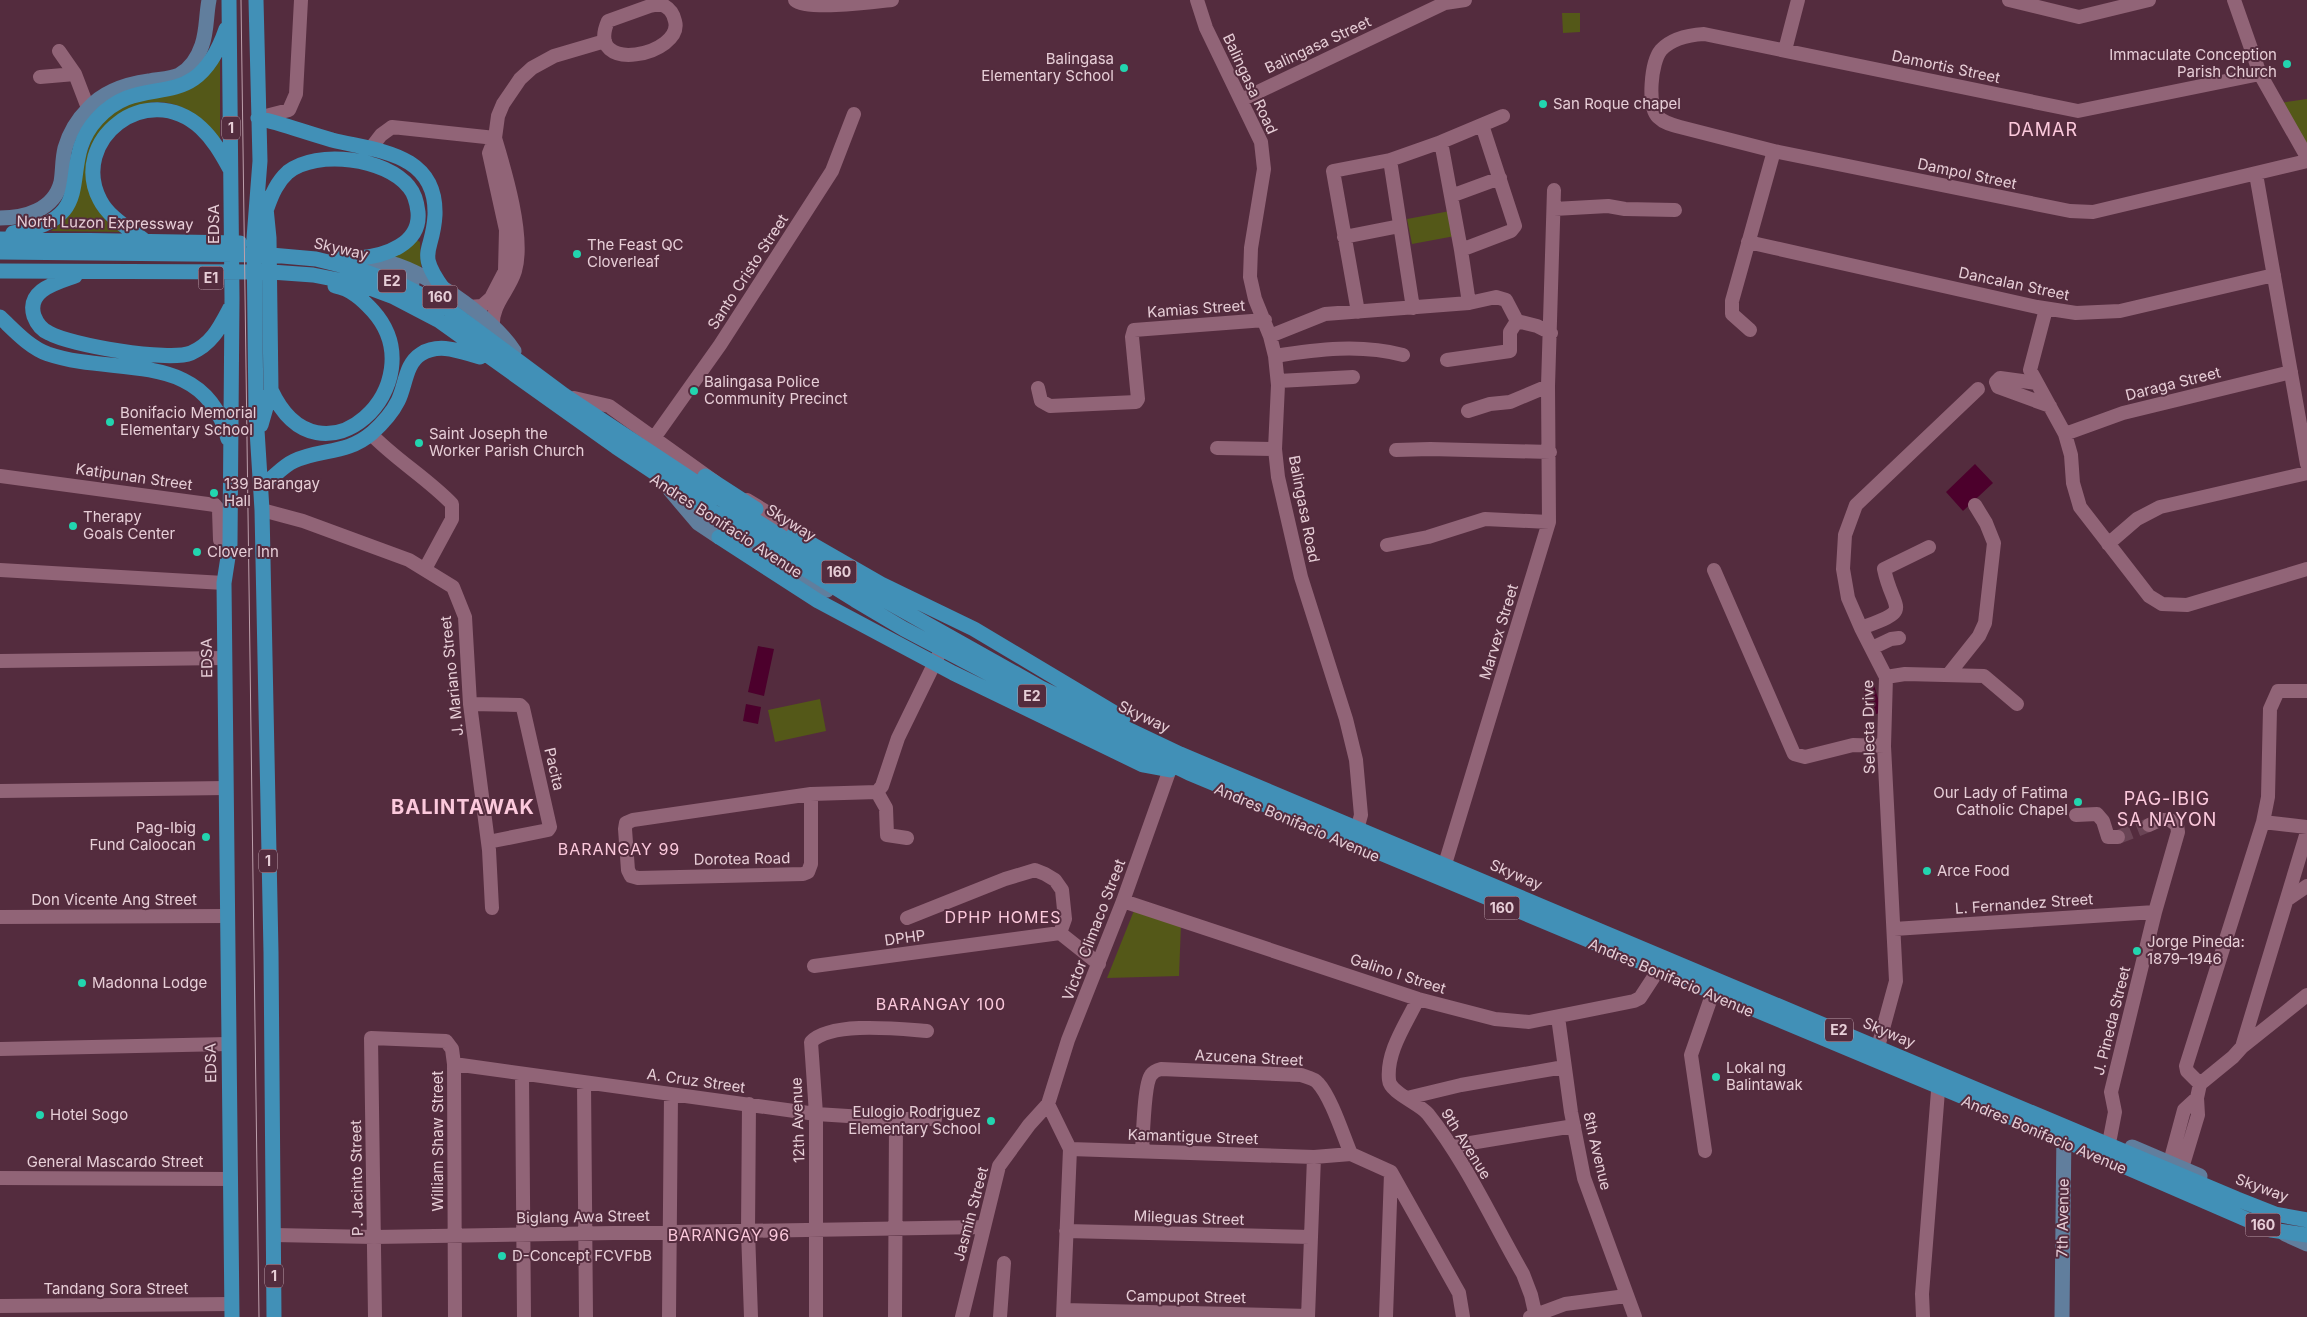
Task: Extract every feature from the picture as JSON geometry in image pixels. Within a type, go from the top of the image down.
[{"type":"highway","name":"EDSA","points":[[229,0],[232,239],[231,450],[230,544],[224,583],[224,658],[232,1311]]},
{"type":"highway","name":"1","points":[[256,0],[258,118],[266,241],[258,435]]},
{"type":"highway","points":[[0,235],[38,228],[56,220],[62,214],[74,191],[84,141],[97,120],[110,108],[126,98],[177,88],[195,80],[215,56],[230,18]]},
{"type":"highway","points":[[145,241],[107,211],[95,189],[93,170],[99,148],[107,134],[121,121],[135,113],[151,109],[180,115],[205,132],[217,146],[231,172]]},
{"type":"highway","points":[[258,118],[395,155],[411,163],[430,186],[435,214],[427,258],[431,270],[445,294]]},
{"type":"highway","points":[[267,208],[272,194],[282,178],[294,169],[310,162],[331,159],[353,161],[388,171],[406,183],[413,193],[418,211],[416,229],[409,239],[400,246],[358,258]]},
{"type":"highway","points":[[0,257],[142,258],[266,241],[267,208],[260,161]]},
{"type":"highway","name":"North Luzon Expressway","points":[[0,239],[266,241],[305,250],[358,258]]},
{"type":"highway","name":"Skyway","points":[[0,252],[271,255],[307,258],[360,270],[400,284],[447,308],[564,395],[721,499],[863,588],[1041,688],[1180,754],[2237,1199],[2275,1214],[2307,1222]]},
{"type":"highway","name":"Skyway","points":[[0,271],[261,272],[313,275],[359,284],[394,297],[438,320],[624,452],[763,544],[904,629],[1035,698],[1189,773],[1978,1103],[2270,1230],[2307,1235]]},
{"type":"highway","points":[[75,276],[41,291],[34,301],[34,314],[41,327],[53,336],[98,346],[162,355],[185,355],[202,346],[213,337],[232,301]]},
{"type":"highway","name":"E1","points":[[0,279],[75,276],[286,279],[347,288]]},
{"type":"highway","points":[[263,305],[271,390],[280,408],[289,419],[306,429],[320,433],[332,433],[354,426],[366,418],[377,405],[390,374],[392,355],[385,330],[377,316],[347,288]]},
{"type":"highway","points":[[0,317],[26,341],[47,353],[77,360],[168,374],[189,381],[202,392],[216,410],[223,424],[231,450]]},
{"type":"highway","points":[[271,390],[258,435],[262,486],[293,461],[343,449],[371,434],[395,406],[411,364],[422,353],[440,348],[480,357]]},
{"type":"highway","points":[[705,476],[786,530],[881,584],[974,629],[1080,691],[1180,754]]},
{"type":"highway","name":"1","points":[[262,486],[274,1317]]},
{"type":"highway","points":[[719,537],[818,601],[962,678],[1143,765],[1189,773]]},
{"type":"highway","points":[[2270,1230],[2307,1243]]},
{"type":"main road","points":[[0,218],[24,216],[38,211],[48,204],[60,182],[63,160],[76,122],[100,98],[120,88],[141,82],[170,78],[186,70],[197,56],[204,38],[209,0]]},
{"type":"main road","name":"Andres Bonifacio Avenue","points":[[358,258],[394,263],[429,278],[505,348],[514,351]]},
{"type":"main road","name":"Andres Bonifacio Avenue","points":[[358,258],[424,288],[445,294],[468,307],[493,328],[514,351],[574,398],[698,486],[949,637],[1117,723],[1445,863],[2064,1118],[2307,1222]]},
{"type":"main road","name":"Andres Bonifacio Avenue","points":[[347,288],[374,297],[431,322],[604,446],[800,576],[940,652],[1170,769],[1712,995],[1873,1065],[2307,1243]]},
{"type":"main road","points":[[670,490],[698,523],[719,537],[753,544]]},
{"type":"main road","name":"7th Avenue","points":[[2062,1317],[2064,1118]]},
{"type":"street","points":[[258,118],[289,110],[296,94],[301,0]]},
{"type":"street","points":[[798,1],[831,5],[892,0]]},
{"type":"street","name":"Balingasa Road","points":[[1197,0],[1206,28],[1261,142],[1264,169],[1251,248],[1250,277],[1255,299],[1265,320],[1275,356],[1278,381],[1276,449],[1278,477],[1301,577],[1346,719],[1356,760],[1361,816],[1358,826]]},
{"type":"street","name":"Balingasa Street","points":[[1241,100],[1445,3],[1465,0]]},
{"type":"street","points":[[1785,50],[1798,0]]},
{"type":"street","points":[[2009,0],[2079,17],[2150,0]]},
{"type":"street","points":[[2234,0],[2260,74],[2307,157]]},
{"type":"street","points":[[668,4],[675,20],[675,34],[669,42],[660,47],[627,55],[618,54],[610,50],[604,41],[603,32],[608,21],[650,6],[668,4]]},
{"type":"street","name":"Damortis Street","points":[[1652,82],[1655,65],[1661,50],[1678,39],[1704,34],[2078,111],[2260,74]]},
{"type":"street","points":[[468,307],[482,306],[491,298],[505,271],[506,230],[489,153],[495,138],[498,116],[503,104],[520,79],[532,68],[554,56],[604,41]]},
{"type":"street","points":[[59,51],[75,74],[88,108]]},
{"type":"street","points":[[40,76],[75,74]]},
{"type":"street","name":"Dampol Street","points":[[1652,82],[1652,101],[1657,117],[1666,123],[1774,151],[2070,211],[2093,212],[2307,162]]},
{"type":"street","name":"Santo Cristo Street","points":[[654,438],[720,345],[832,171],[854,114]]},
{"type":"street","points":[[1358,312],[1334,171],[1390,160],[1441,142],[1503,116]]},
{"type":"street","points":[[1462,250],[1514,229],[1515,226],[1482,125]]},
{"type":"street","points":[[371,148],[381,135],[392,127],[495,138]]},
{"type":"street","points":[[493,328],[494,311],[515,270],[517,252],[517,227],[495,138]]},
{"type":"street","points":[[1441,142],[1462,250],[1469,303]]},
{"type":"street","points":[[1750,330],[1732,314],[1732,301],[1774,151]]},
{"type":"street","points":[[1390,160],[1413,308]]},
{"type":"street","points":[[2256,174],[2307,464]]},
{"type":"street","points":[[1451,196],[1500,178]]},
{"type":"street","name":"Marvex Street","points":[[1440,882],[1549,522],[1550,452],[1548,386],[1554,190]]},
{"type":"street","points":[[1554,209],[1608,206],[1625,209],[1676,210]]},
{"type":"street","points":[[1344,237],[1400,226]]},
{"type":"street","name":"Dancalan Street","points":[[1748,242],[2046,309],[2076,313],[2120,310],[2274,275]]},
{"type":"street","points":[[1270,336],[1325,314],[1469,303],[1502,297],[1509,304],[1517,321]]},
{"type":"street","points":[[2046,309],[2030,370],[2065,434],[2072,455],[2073,483],[2080,507],[2149,596],[2162,604],[2187,606],[2307,570]]},
{"type":"street","name":"Kamias Street","points":[[1038,388],[1041,401],[1050,406],[1136,402],[1138,399],[1132,337],[1134,330],[1265,320]]},
{"type":"street","points":[[1517,321],[1537,326],[1551,333]]},
{"type":"street","points":[[1447,360],[1510,351],[1510,332],[1517,321]]},
{"type":"street","points":[[1275,356],[1357,348],[1383,350],[1403,355]]},
{"type":"street","name":"Daraga Street","points":[[2065,434],[2123,413],[2291,372]]},
{"type":"street","points":[[1278,381],[1354,377]]},
{"type":"street","points":[[2037,383],[2000,378],[1996,382],[1998,387],[2050,406]]},
{"type":"street","points":[[1468,411],[1490,404],[1510,402],[1548,386]]},
{"type":"street","name":"Selecta Drive","points":[[1873,1065],[1896,987],[1884,746],[1886,677],[1848,598],[1843,569],[1845,536],[1856,504],[1978,389]]},
{"type":"street","name":"Andres Bonifacio Avenue","points":[[574,398],[609,406],[705,476],[836,555],[1042,667],[1117,723]]},
{"type":"street","points":[[371,434],[380,444],[434,485],[452,504],[452,519],[425,569]]},
{"type":"street","points":[[1218,448],[1276,449]]},
{"type":"street","points":[[1396,450],[1550,452]]},
{"type":"street","points":[[2108,544],[2138,519],[2160,507],[2307,472]]},
{"type":"street","name":"Katipunan Street","points":[[0,476],[215,505],[219,510],[220,540],[230,544]]},
{"type":"street","points":[[1948,676],[1979,636],[1985,623],[1994,543],[1986,523],[1974,505]]},
{"type":"street","name":"J. Mariano Street","points":[[262,510],[303,521],[409,560],[453,587],[465,618],[470,704],[488,842],[492,908]]},
{"type":"street","points":[[1387,545],[1428,537],[1485,519],[1549,522]]},
{"type":"street","points":[[1861,628],[1888,619],[1894,615],[1896,599],[1884,569],[1929,547]]},
{"type":"street","points":[[0,570],[224,583]]},
{"type":"street","points":[[1714,570],[1790,749],[1799,757],[1853,745],[1884,746]]},
{"type":"street","points":[[1872,648],[1891,639],[1899,638]]},
{"type":"street","points":[[906,838],[887,835],[886,808],[877,792],[882,786],[898,738],[940,652]]},
{"type":"street","points":[[0,662],[224,658]]},
{"type":"street","points":[[1886,677],[1905,674],[1984,676],[2017,704]]},
{"type":"street","points":[[2176,1165],[2198,1115],[2198,1091],[2186,1066],[2263,822],[2268,797],[2270,709],[2272,700],[2278,691],[2307,691]]},
{"type":"street","name":"Pacita","points":[[470,704],[520,705],[523,708],[550,827],[548,830],[488,842]]},
{"type":"street","name":"Victor Climaco Street","points":[[1048,1104],[1068,1040],[1123,901],[1170,769]]},
{"type":"street","points":[[0,791],[226,788]]},
{"type":"street","name":"Dorotea Road","points":[[811,794],[811,864],[808,872],[802,874],[638,878],[631,876],[628,870],[626,823],[633,820],[811,794],[877,792]]},
{"type":"street","points":[[2076,815],[2097,814],[2103,821],[2108,837],[2118,837]]},
{"type":"street","name":"J. Pineda Street","points":[[2110,1138],[2115,1112],[2111,1092],[2155,912],[2178,828],[2173,821],[2167,819],[2149,825]]},
{"type":"street","points":[[2263,822],[2307,827]]},
{"type":"street","points":[[2242,1047],[2307,832]]},
{"type":"street","name":"DPHP","points":[[814,966],[1060,933],[1065,919],[1062,890],[1055,880],[1035,870],[1004,879],[907,918]]},
{"type":"street","points":[[2288,899],[2307,886]]},
{"type":"street","name":"Galino Ⅰ Street","points":[[1123,901],[1418,1000],[1495,1019],[1528,1022],[1634,1002],[1640,998],[1656,972]]},
{"type":"street","name":"L. Fernandez Street","points":[[1894,929],[2155,912]]},
{"type":"street","name":"Don Vicente Ang Street","points":[[0,917],[227,916]]},
{"type":"street","points":[[1060,933],[1099,964]]},
{"type":"street","points":[[1705,1151],[1691,1055],[1712,995]]},
{"type":"street","points":[[2198,1091],[2242,1047],[2307,995]]},
{"type":"street","name":"9th Avenue","points":[[1418,1000],[1396,1043],[1389,1063],[1388,1082],[1393,1089],[1426,1112],[1452,1146],[1523,1274],[1531,1295],[1534,1316]]},
{"type":"street","name":"8th Avenue","points":[[1558,1017],[1564,1067],[1584,1178],[1634,1317]]},
{"type":"street","name":"12th Avenue","points":[[816,1317],[816,1114],[812,1041],[821,1034],[858,1028],[926,1031]]},
{"type":"street","name":"William Shaw Street","points":[[371,1038],[446,1041],[452,1049],[454,1064],[455,1317]]},
{"type":"street","name":"P. Jacinto Street","points":[[371,1038],[375,1317]]},
{"type":"street","points":[[0,1049],[228,1044]]},
{"type":"street","name":"A. Cruz Street","points":[[454,1064],[816,1114],[896,1119],[934,1119]]},
{"type":"street","points":[[1407,1098],[1462,1084],[1564,1067]]},
{"type":"street","name":"Azucena Street","points":[[1142,1151],[1148,1079],[1151,1074],[1161,1069],[1301,1075],[1310,1077],[1317,1081],[1324,1092],[1351,1154]]},
{"type":"street","points":[[522,1074],[524,1317]]},
{"type":"street","points":[[584,1082],[586,1317]]},
{"type":"street","points":[[1923,1317],[1922,1294],[1938,1091]]},
{"type":"street","points":[[669,1317],[671,1094]]},
{"type":"street","points":[[749,1104],[748,1231],[751,1317]]},
{"type":"street","points":[[1048,1104],[1070,1149],[1064,1313]]},
{"type":"street","name":"Jasmin Street","points":[[962,1317],[999,1166],[1029,1125],[1048,1104]]},
{"type":"street","points":[[895,1317],[896,1119]]},
{"type":"street","points":[[1452,1146],[1574,1126]]},
{"type":"street","name":"Kamantigue Street","points":[[1070,1149],[1314,1157],[1351,1154]]},
{"type":"street","points":[[1351,1154],[1391,1172],[1459,1293],[1463,1317]]},
{"type":"street","points":[[1308,1316],[1314,1157]]},
{"type":"street","points":[[1386,1317],[1391,1172]]},
{"type":"street","name":"General Mascardo Street","points":[[0,1178],[231,1179]]},
{"type":"street","name":"Biglang Awa Street","points":[[274,1235],[374,1236],[983,1227]]},
{"type":"street","name":"Mileguas Street","points":[[1066,1231],[1310,1237]]},
{"type":"street","points":[[1000,1317],[1004,1263]]},
{"type":"street","points":[[1534,1316],[1565,1304],[1626,1296]]},
{"type":"street","name":"Tandang Sora Street","points":[[0,1306],[232,1311]]},
{"type":"street","name":"Campupot Street","points":[[1064,1313],[1308,1316]]},
{"type":"green space","points":[[1562,13],[1580,13],[1580,32],[1563,33]]},
{"type":"green space","points":[[220,56],[220,141],[205,122],[185,108],[162,102],[133,108],[100,133],[96,208],[108,221],[127,232],[51,231],[62,222],[95,130],[113,113]]},
{"type":"green space","points":[[2307,99],[2307,150],[2280,103]]},
{"type":"green space","points":[[1450,211],[1455,236],[1412,244],[1407,219]]},
{"type":"green space","points":[[417,240],[420,242],[421,268],[393,256]]},
{"type":"green space","points":[[820,699],[826,731],[775,742],[768,710]]},
{"type":"green space","points":[[1135,908],[1181,924],[1179,976],[1107,978]]},
{"type":"shaded area","points":[[1975,464],[1993,483],[1963,511],[1946,492]]},
{"type":"shaded area","points":[[758,646],[774,649],[764,696],[748,692]]},
{"type":"shaded area","points":[[1874,685],[1882,712],[1871,716],[1863,688]]},
{"type":"shaded area","points":[[746,704],[761,707],[758,724],[743,721]]},
{"type":"tunnel","points":[[2118,837],[2149,825]]},
{"type":"tram line","points":[[241,0],[259,1317]]},
{"type":"place","name":"Immaculate Conception Parish Church","points":[[2287,64]]},
{"type":"place","name":"Balingasa Elementary School","points":[[1124,68]]},
{"type":"place","name":"San Roque chapel","points":[[1543,104]]},
{"type":"place","name":"The Feast QC Cloverleaf","points":[[577,254]]},
{"type":"place","name":"Balingasa Police Community Precinct","points":[[694,391]]},
{"type":"place","name":"Bonifacio Memorial Elementary School","points":[[110,422]]},
{"type":"place","name":"Saint Joseph the Worker Parish Church","points":[[419,443]]},
{"type":"place","name":"139 Barangay Hall","points":[[214,493]]},
{"type":"place","name":"Therapy Goals Center","points":[[73,526]]},
{"type":"place","name":"Clover Inn","points":[[197,552]]},
{"type":"place","name":"Our Lady of Fatima Catholic Chapel","points":[[2078,802]]},
{"type":"place","name":"Pag-Ibig Fund Caloocan","points":[[206,837]]},
{"type":"place","name":"Arce Food","points":[[1927,871]]},
{"type":"place","name":"Jorge Pineda: 1879–1946","points":[[2137,951]]},
{"type":"place","name":"Madonna Lodge","points":[[82,983]]},
{"type":"place","name":"Lokal ng Balintawak","points":[[1716,1077]]},
{"type":"place","name":"Hotel Sogo","points":[[40,1115]]},
{"type":"place","name":"Eulogio Rodriguez Elementary School","points":[[991,1121]]},
{"type":"place","name":"D-Concept FCVFbB","points":[[502,1256]]},
{"type":"district","name":"DAMAR","points":[[2043,130]]},
{"type":"district","name":"BALINTAWAK","points":[[463,807]]},
{"type":"district","name":"PAG-IBIG SA NAYON","points":[[2167,810]]},
{"type":"district","name":"BARANGAY 99","points":[[619,849]]},
{"type":"district","name":"DPHP HOMES","points":[[1003,917]]},
{"type":"district","name":"BARANGAY 100","points":[[941,1004]]},
{"type":"district","name":"BARANGAY 96","points":[[729,1235]]}]
